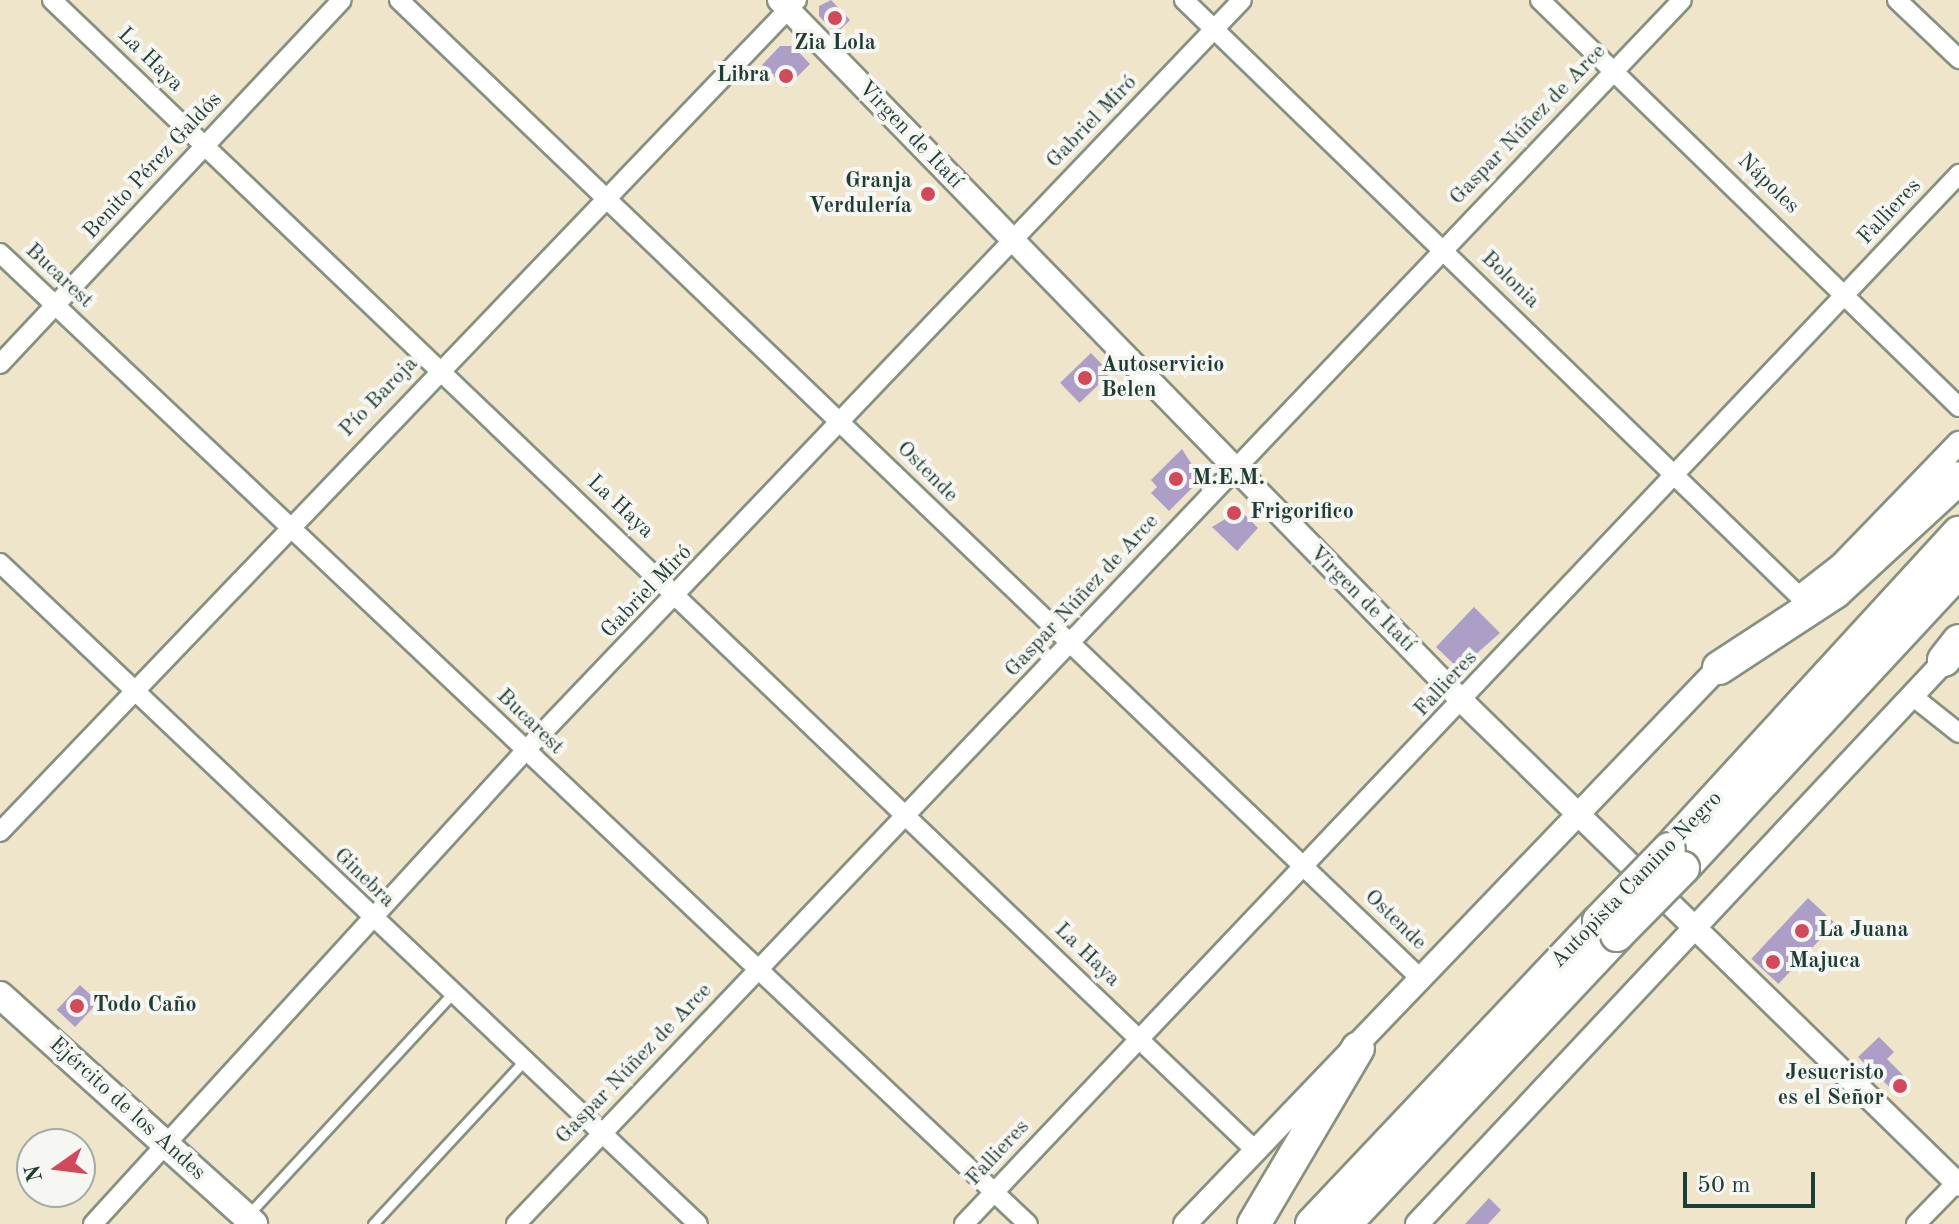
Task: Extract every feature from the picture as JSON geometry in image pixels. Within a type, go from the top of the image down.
[{"type":"highway","points":[[1719,668],[1835,592],[1959,478]]},
{"type":"highway","name":"Autopista Camino Negro","points":[[1676,858],[1959,533]]},
{"type":"highway","name":"Autopista Camino Negro","points":[[1312,1224],[1959,571]]},
{"type":"highway","name":"Autopista Camino Negro","points":[[1345,1224],[1608,928]]},
{"type":"highway","points":[[1254,1224],[1358,1048]]},
{"type":"main road","name":"Ejército de los Andes","points":[[0,995],[250,1220]]},
{"type":"street","name":"La Haya","points":[[52,0],[678,595],[1255,1150]]},
{"type":"street","name":"Benito Pérez Galdós","points":[[0,364],[342,0]]},
{"type":"street","name":"Ostende","points":[[399,0],[843,423],[1069,647],[1421,979]]},
{"type":"street","name":"Bolonia","points":[[1184,0],[1675,471],[1800,597]]},
{"type":"street","name":"Gabriel Miró","points":[[93,1224],[525,751],[843,423],[1012,240],[1242,0]]},
{"type":"street","name":"Nápoles","points":[[1540,0],[1847,293],[1959,407]]},
{"type":"street","name":"Gaspar Núñez de Arce","points":[[516,1224],[601,1131],[1069,647],[1233,469],[1682,0]]},
{"type":"street","points":[[1897,0],[1959,59]]},
{"type":"street","name":"Pío Baroja","points":[[0,832],[788,3]]},
{"type":"street","name":"Virgen de Itatí","points":[[788,3],[1233,469],[1463,702],[1958,1182]]},
{"type":"street","name":"Fallieres","points":[[964,1224],[1137,1036],[1463,702],[1675,471],[1959,174]]},
{"type":"street","name":"Bucarest","points":[[0,253],[1028,1224]]},
{"type":"street","points":[[1185,1224],[1358,1048],[1576,813],[1764,620],[1841,565],[1959,443]]},
{"type":"street","name":"Ginebra","points":[[0,563],[372,920],[698,1224]]},
{"type":"street","points":[[1420,1223],[1954,649]]},
{"type":"street","points":[[1911,695],[1959,733]]},
{"type":"street","points":[[1916,1224],[1958,1182]]},
{"type":"lane","points":[[250,1220],[453,993]]},
{"type":"lane","points":[[373,1224],[524,1061]]},
{"type":"building","name":"Zia Lola","points":[[831,0],[850,20],[836,34],[819,16],[819,6]]},
{"type":"building","name":"Libra","points":[[780,46],[793,46],[810,64],[786,88],[762,65]]},
{"type":"building","name":"Autoservicio Belen","points":[[1091,353],[1110,373],[1080,403],[1060,383]]},
{"type":"building","name":"M.E.M.","points":[[1182,449],[1201,479],[1169,511],[1151,493],[1157,487],[1151,480]]},
{"type":"building","points":[[1240,510],[1258,528],[1237,551],[1212,527]]},
{"type":"building","points":[[1474,607],[1500,633],[1459,669],[1436,647]]},
{"type":"building","name":"La Juana","points":[[1808,898],[1835,923],[1778,984],[1751,959]]},
{"type":"building","name":"Todo Caño","points":[[80,985],[98,1002],[75,1027],[57,1010]]},
{"type":"building","points":[[1879,1037],[1894,1052],[1887,1059],[1911,1083],[1899,1096],[1858,1057]]},
{"type":"building","points":[[1489,1198],[1501,1210],[1488,1224],[1465,1224]]},
{"type":"place","name":"Zia Lola","points":[[835,18]]},
{"type":"place","name":"Libra","points":[[786,76]]},
{"type":"place","name":"Granja Verdulería","points":[[928,194]]},
{"type":"place","name":"Autoservicio Belen","points":[[1085,378]]},
{"type":"place","name":"M.E.M.","points":[[1176,479]]},
{"type":"place","name":"Frigorifico","points":[[1234,513]]},
{"type":"place","name":"La Juana","points":[[1802,931]]},
{"type":"place","name":"Majuca","points":[[1773,962]]},
{"type":"place","name":"Todo Caño","points":[[77,1006]]},
{"type":"place","name":"Jesucristo es el Señor","points":[[1900,1086]]}]
